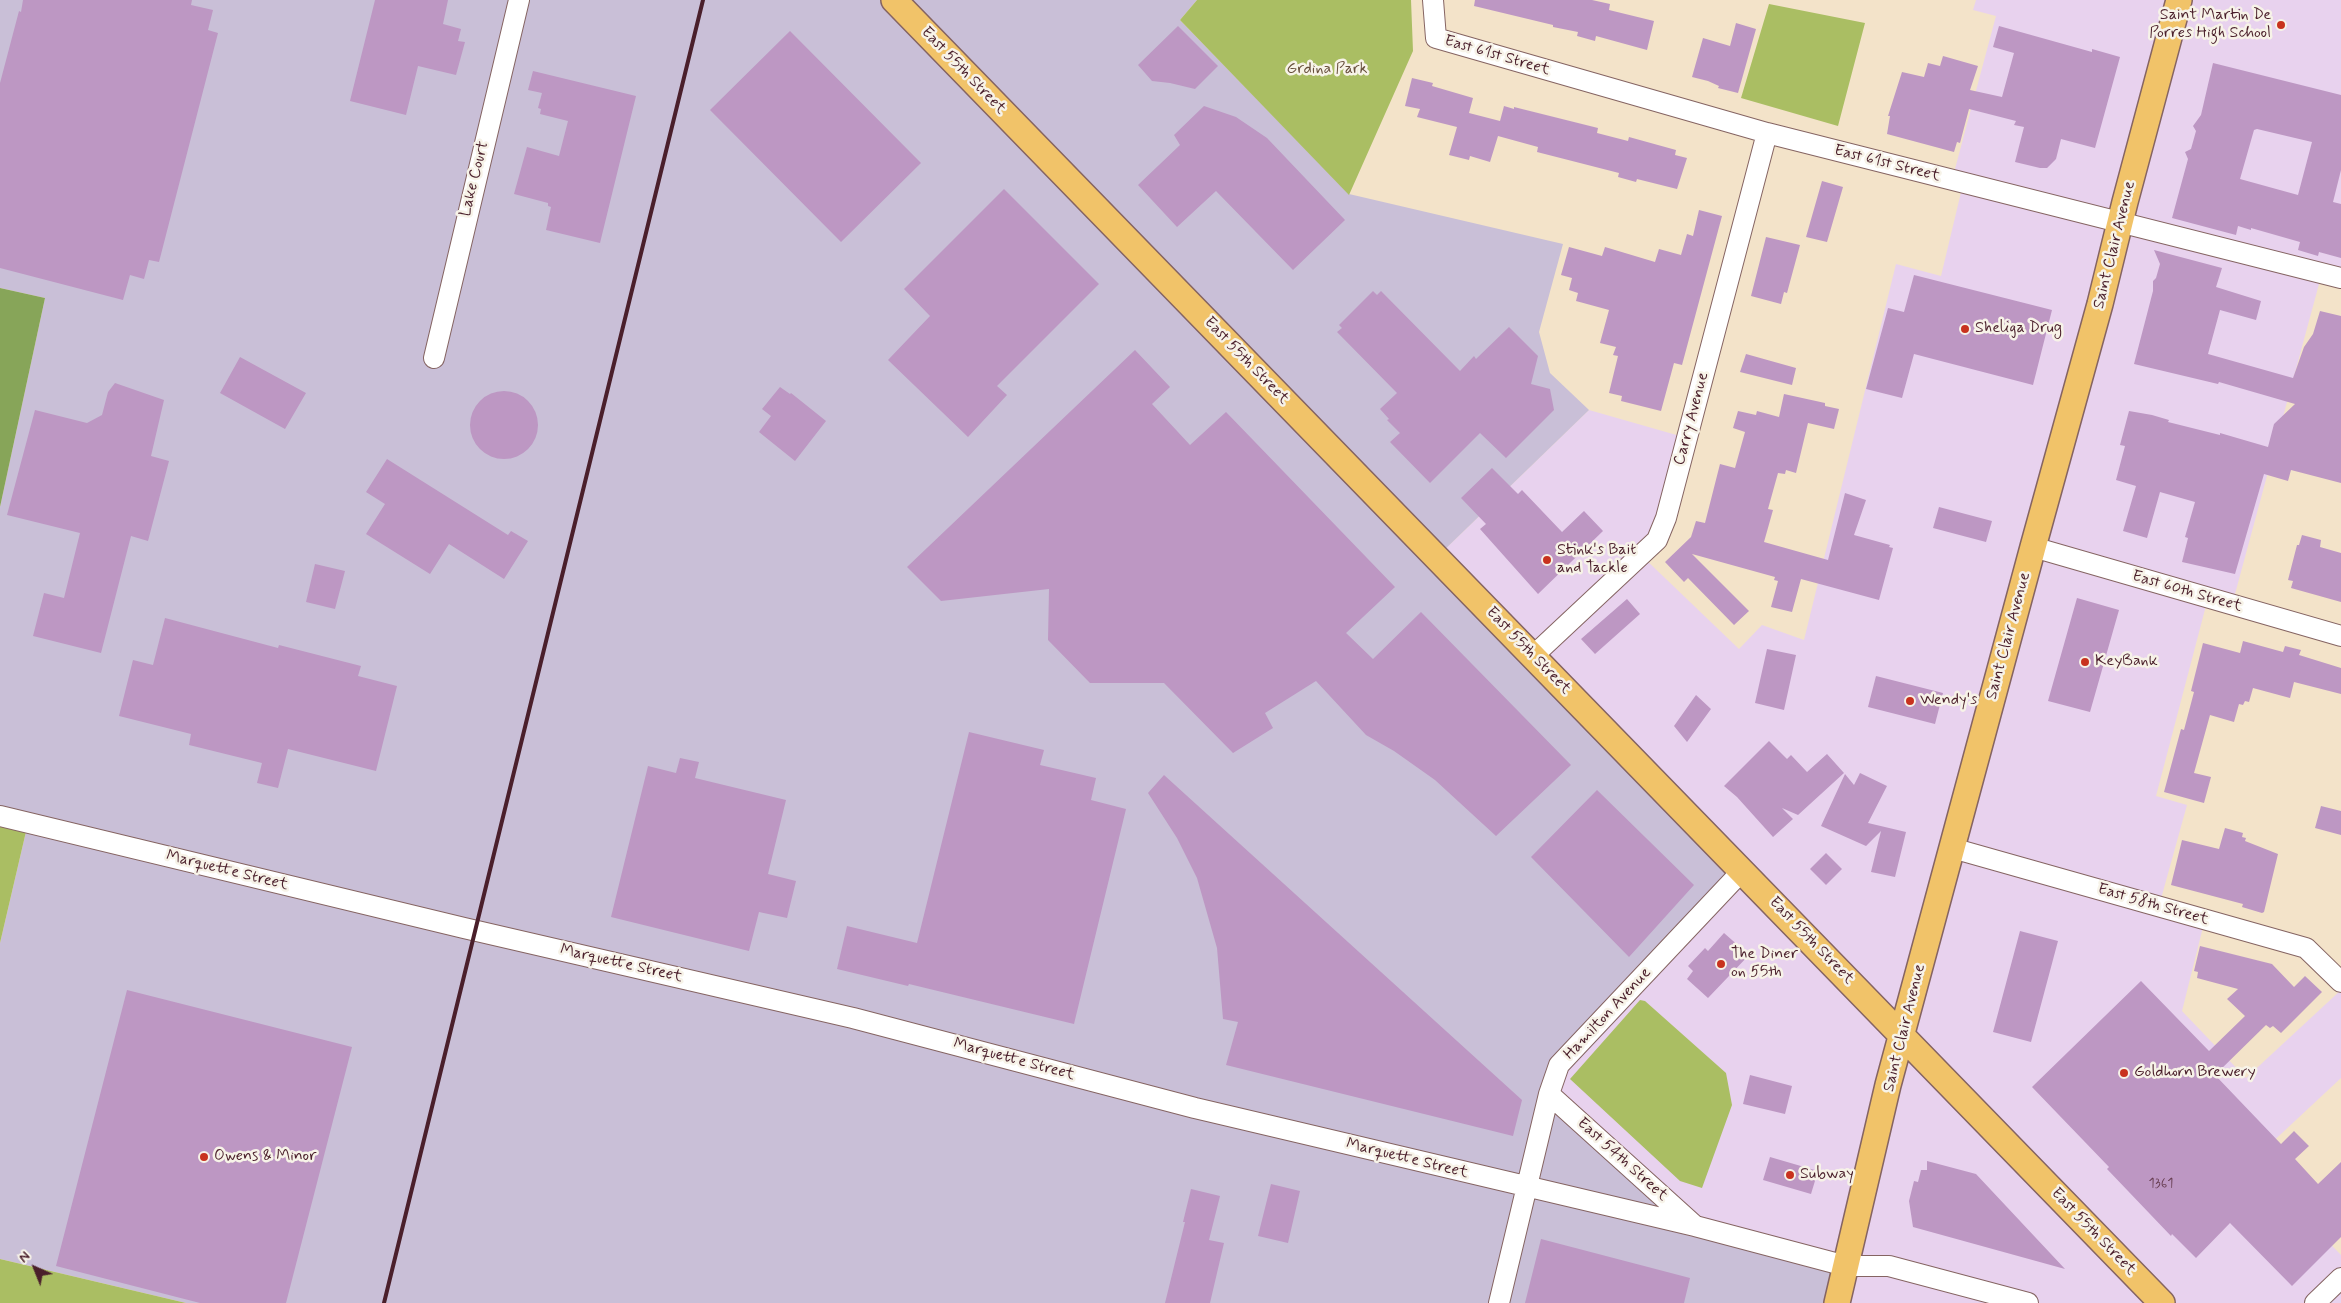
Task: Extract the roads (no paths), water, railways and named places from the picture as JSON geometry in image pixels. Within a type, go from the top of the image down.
[{"type":"main road","name":"East 55th Street","points":[[894,0],[2162,1303]]},
{"type":"main road","name":"Saint Clair Avenue","points":[[1837,1303],[1902,1034],[2179,0]]},
{"type":"street","name":"Lake Court","points":[[434,358],[519,0]]},
{"type":"street","name":"East 61st Street","points":[[1433,0],[1436,38],[1768,133],[2081,214],[2121,222],[2341,278]]},
{"type":"street","name":"Carry Avenue","points":[[1533,656],[1657,540],[1666,518],[1768,133]]},
{"type":"street","name":"East 60th Street","points":[[2032,547],[2341,636]]},
{"type":"street","name":"Marquette Street","points":[[0,816],[464,928],[854,1018],[1195,1108],[1695,1226],[1846,1266],[1889,1266],[2028,1303]]},
{"type":"street","name":"East 58th Street","points":[[1952,848],[2306,948],[2341,982]]},
{"type":"street","name":"Hamilton Avenue","points":[[1499,1303],[1549,1094],[1560,1065],[1742,871]]},
{"type":"street","name":"East 54th Street","points":[[1549,1094],[1695,1226]]},
{"type":"street","points":[[2315,1303],[2341,1278]]},
{"type":"railway","points":[[384,1303],[703,0]]},
{"type":"place","name":"Saint Martin De Porres High School","points":[[2281,25]]},
{"type":"place","name":"Sheliga Drug","points":[[1965,329]]},
{"type":"place","name":"Stink's Bait and Tackle","points":[[1547,560]]},
{"type":"place","name":"KeyBank","points":[[2085,662]]},
{"type":"place","name":"Wendy's","points":[[1910,701]]},
{"type":"place","name":"The Diner on 55th","points":[[1721,964]]},
{"type":"place","name":"Goldhorn Brewery","points":[[2124,1073]]},
{"type":"place","name":"Owens & Minor","points":[[204,1157]]},
{"type":"place","name":"Subway","points":[[1790,1175]]},
{"type":"park label","name":"Grdina Park","points":[[1327,70]]}]
